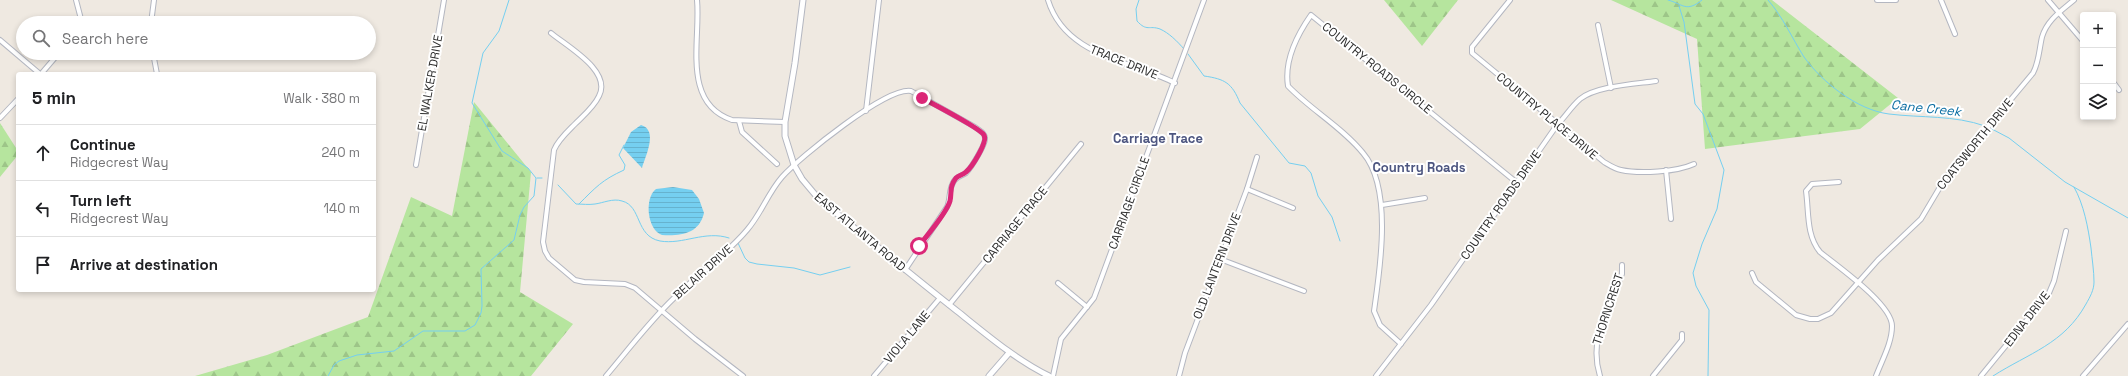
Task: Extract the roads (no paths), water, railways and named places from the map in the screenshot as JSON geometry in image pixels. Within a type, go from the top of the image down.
[{"type":"street","points":[[76,0],[80,16]]},
{"type":"street","points":[[152,16],[154,0]]},
{"type":"street","name":"EL WALKER DRIVE","points":[[416,165],[444,0]]},
{"type":"street","points":[[697,0],[696,69],[698,83],[702,94],[714,108],[727,118],[739,121],[785,122]]},
{"type":"street","name":"EAST ATLANTA ROAD","points":[[803,0],[795,63],[785,122],[785,136],[794,165],[802,180],[818,198],[1009,353],[1026,365],[1049,376]]},
{"type":"street","points":[[866,111],[879,0]]},
{"type":"street","name":"TRACE DRIVE","points":[[1048,0],[1052,14],[1076,40],[1101,54],[1175,83]]},
{"type":"street","name":"CARRIAGE CIRCLE","points":[[1052,376],[1062,339],[1094,298],[1175,83],[1204,0]]},
{"type":"street","name":"COUNTRY PLACE DRIVE","points":[[1510,0],[1471,50],[1557,125],[1561,126],[1604,162],[1619,169],[1628,171],[1666,170],[1682,168],[1694,164]]},
{"type":"street","points":[[1877,0],[1892,2],[1896,0]]},
{"type":"street","points":[[1941,0],[1955,34]]},
{"type":"street","points":[[2048,0],[2080,38]]},
{"type":"street","name":"COATSWORTH DRIVE","points":[[1752,273],[1756,282],[1796,315],[1810,319],[1818,319],[1831,313],[1881,256],[1921,219],[1946,177],[2033,74],[2038,65],[2044,32],[2052,18],[2074,0]]},
{"type":"street","name":"COUNTRY ROADS CIRCLE","points":[[1401,344],[1380,325],[1374,311],[1380,253],[1382,205],[1378,182],[1364,154],[1288,86],[1286,77],[1289,60],[1299,34],[1311,15],[1516,182]]},
{"type":"street","points":[[1598,25],[1611,88]]},
{"type":"street","points":[[551,33],[593,67],[600,76],[602,84],[601,93],[596,101],[560,140],[554,150],[543,242],[545,251],[552,261],[575,280],[582,282],[630,285],[743,376]]},
{"type":"street","points":[[0,40],[16,54]]},
{"type":"street","points":[[24,60],[38,72]]},
{"type":"street","points":[[42,72],[53,60]]},
{"type":"street","points":[[154,60],[157,72]]},
{"type":"street","name":"COUNTRY ROADS DRIVE","points":[[1376,376],[1465,258],[1516,182],[1557,125],[1581,99],[1586,95],[1611,88],[1656,81]]},
{"type":"street","points":[[2114,84],[2119,90]]},
{"type":"street","name":"BELAIR DRIVE","points":[[606,376],[661,311],[748,230],[771,192],[794,165],[828,135],[866,111],[903,91],[911,91],[975,127],[984,133],[986,138],[968,170],[954,181],[950,188],[950,199],[946,207],[905,270]]},
{"type":"street","points":[[0,118],[16,100]]},
{"type":"street","points":[[739,121],[742,132],[777,164]]},
{"type":"street","name":"CARRIAGE TRACE","points":[[949,305],[1081,144]]},
{"type":"street","name":"OLD LANTERN DRIVE","points":[[1179,376],[1185,352],[1247,189],[1257,157]]},
{"type":"street","points":[[1666,170],[1671,219]]},
{"type":"street","points":[[1839,182],[1812,184],[1808,186],[1806,191],[1809,229],[1820,252],[1887,309],[1892,324],[1890,341],[1876,376]]},
{"type":"street","points":[[1247,189],[1293,208]]},
{"type":"street","points":[[1382,205],[1425,198]]},
{"type":"street","name":"EDNA DRIVE","points":[[1981,376],[2049,293],[2054,281],[2066,231]]},
{"type":"street","points":[[1220,259],[1304,291]]},
{"type":"street","name":"THORNCREST","points":[[1600,376],[1595,358],[1596,340],[1622,274],[1622,265]]},
{"type":"street","points":[[1058,283],[1088,307]]},
{"type":"street","name":"VIOLA LANE","points":[[874,376],[940,298]]},
{"type":"street","points":[[2083,376],[2128,324]]},
{"type":"street","points":[[1653,376],[1682,340],[1682,334]]},
{"type":"street","points":[[989,376],[1009,353]]},
{"type":"water","points":[[641,125],[649,132],[650,138],[648,151],[642,168],[623,148],[631,132]]},
{"type":"water","points":[[673,187],[692,190],[699,199],[704,213],[702,220],[694,229],[682,234],[662,235],[657,232],[650,221],[650,199],[652,193],[656,189]]},
{"type":"waterway","points":[[328,376],[334,365],[339,361],[357,355],[394,351],[423,331],[465,331],[475,325],[481,313],[481,269],[514,240],[520,215],[524,207],[534,196],[536,178],[528,168],[502,151],[472,103],[483,53],[499,31],[509,0]]},
{"type":"waterway","points":[[1139,0],[1136,9],[1137,21],[1143,26],[1160,29],[1173,38],[1184,49]]},
{"type":"waterway","name":"Cane Creek","points":[[1668,0],[1688,7],[1697,4],[1702,0]]},
{"type":"waterway","name":"Cane Creek","points":[[1768,0],[1778,13],[1804,57],[1820,76],[1830,85],[1853,101],[1865,107],[1889,114],[1949,118],[1973,122],[1985,126]]},
{"type":"waterway","points":[[1679,6],[1684,22],[1695,104],[1703,114],[1724,170],[1717,209],[1702,244],[1693,273],[1696,286],[1709,310],[1708,376]]},
{"type":"waterway","points":[[1188,54],[1204,76],[1223,81],[1231,86],[1240,103],[1289,163],[1305,166],[1311,173],[1318,196],[1332,217],[1340,241]]},
{"type":"waterway","name":"Cane Creek","points":[[1990,128],[2009,138],[2065,182],[2128,218]]},
{"type":"waterway","points":[[579,204],[600,184],[624,170],[625,165],[619,155],[624,145]]},
{"type":"waterway","points":[[537,178],[542,178]]},
{"type":"waterway","points":[[558,185],[576,204],[592,204],[615,200],[628,204],[633,209],[646,233],[652,238],[660,241],[669,242],[703,236],[720,236],[729,238]]},
{"type":"waterway","points":[[1993,376],[2045,346],[2067,329],[2077,318],[2092,293],[2094,278],[2090,240],[2083,209],[2074,187]]},
{"type":"waterway","points":[[738,243],[745,258],[749,262],[757,264],[794,268],[820,275],[850,267]]},
{"type":"district","name":"Carriage Trace","points":[[1158,138]]},
{"type":"district","name":"Country Roads","points":[[1419,167]]}]
